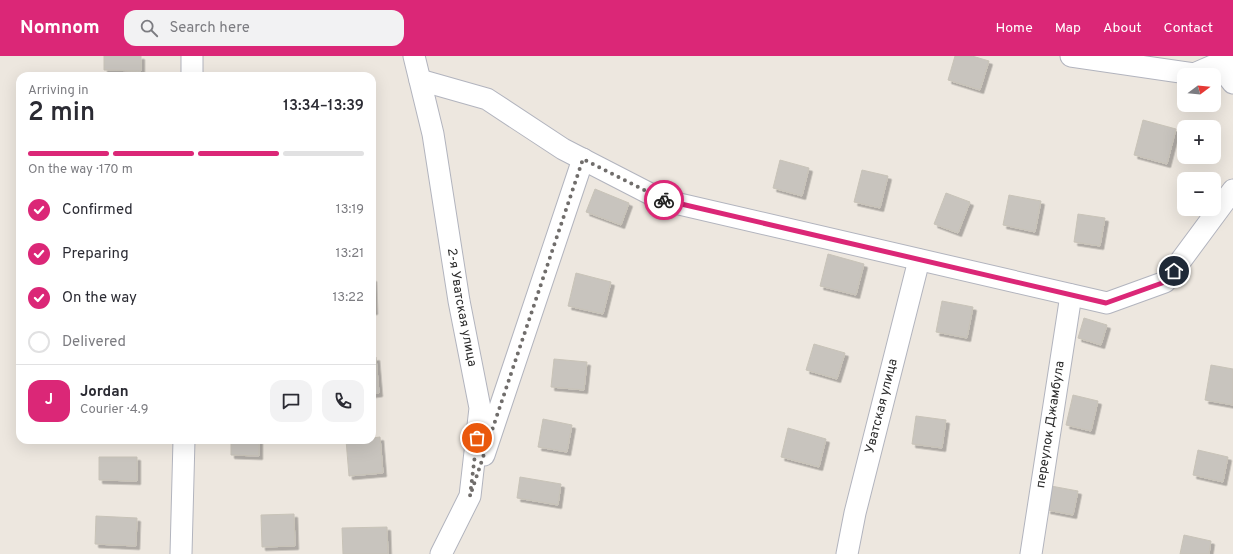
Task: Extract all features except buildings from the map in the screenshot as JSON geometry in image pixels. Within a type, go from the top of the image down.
[{"type":"street","points":[[192,56],[192,72]]},
{"type":"street","name":"2-я Уватская улица","points":[[414,56],[433,134],[459,301],[480,408],[470,496],[441,554]]},
{"type":"street","points":[[1071,56],[1194,74],[1226,60],[1233,83]]},
{"type":"street","points":[[420,80],[487,99],[563,149],[662,200],[1106,303],[1165,282],[1233,190]]},
{"type":"street","points":[[470,496],[583,159]]},
{"type":"street","name":"Уватская улица","points":[[847,554],[854,513],[919,260]]},
{"type":"street","name":"переулок Джамбула","points":[[1031,554],[1071,295]]},
{"type":"street","points":[[181,554],[184,444]]},
{"type":"way so far","points":[[477,438],[470,496],[583,159],[664,200]]},
{"type":"route","points":[[664,200],[1106,303],[1165,282],[1174,271]]}]
